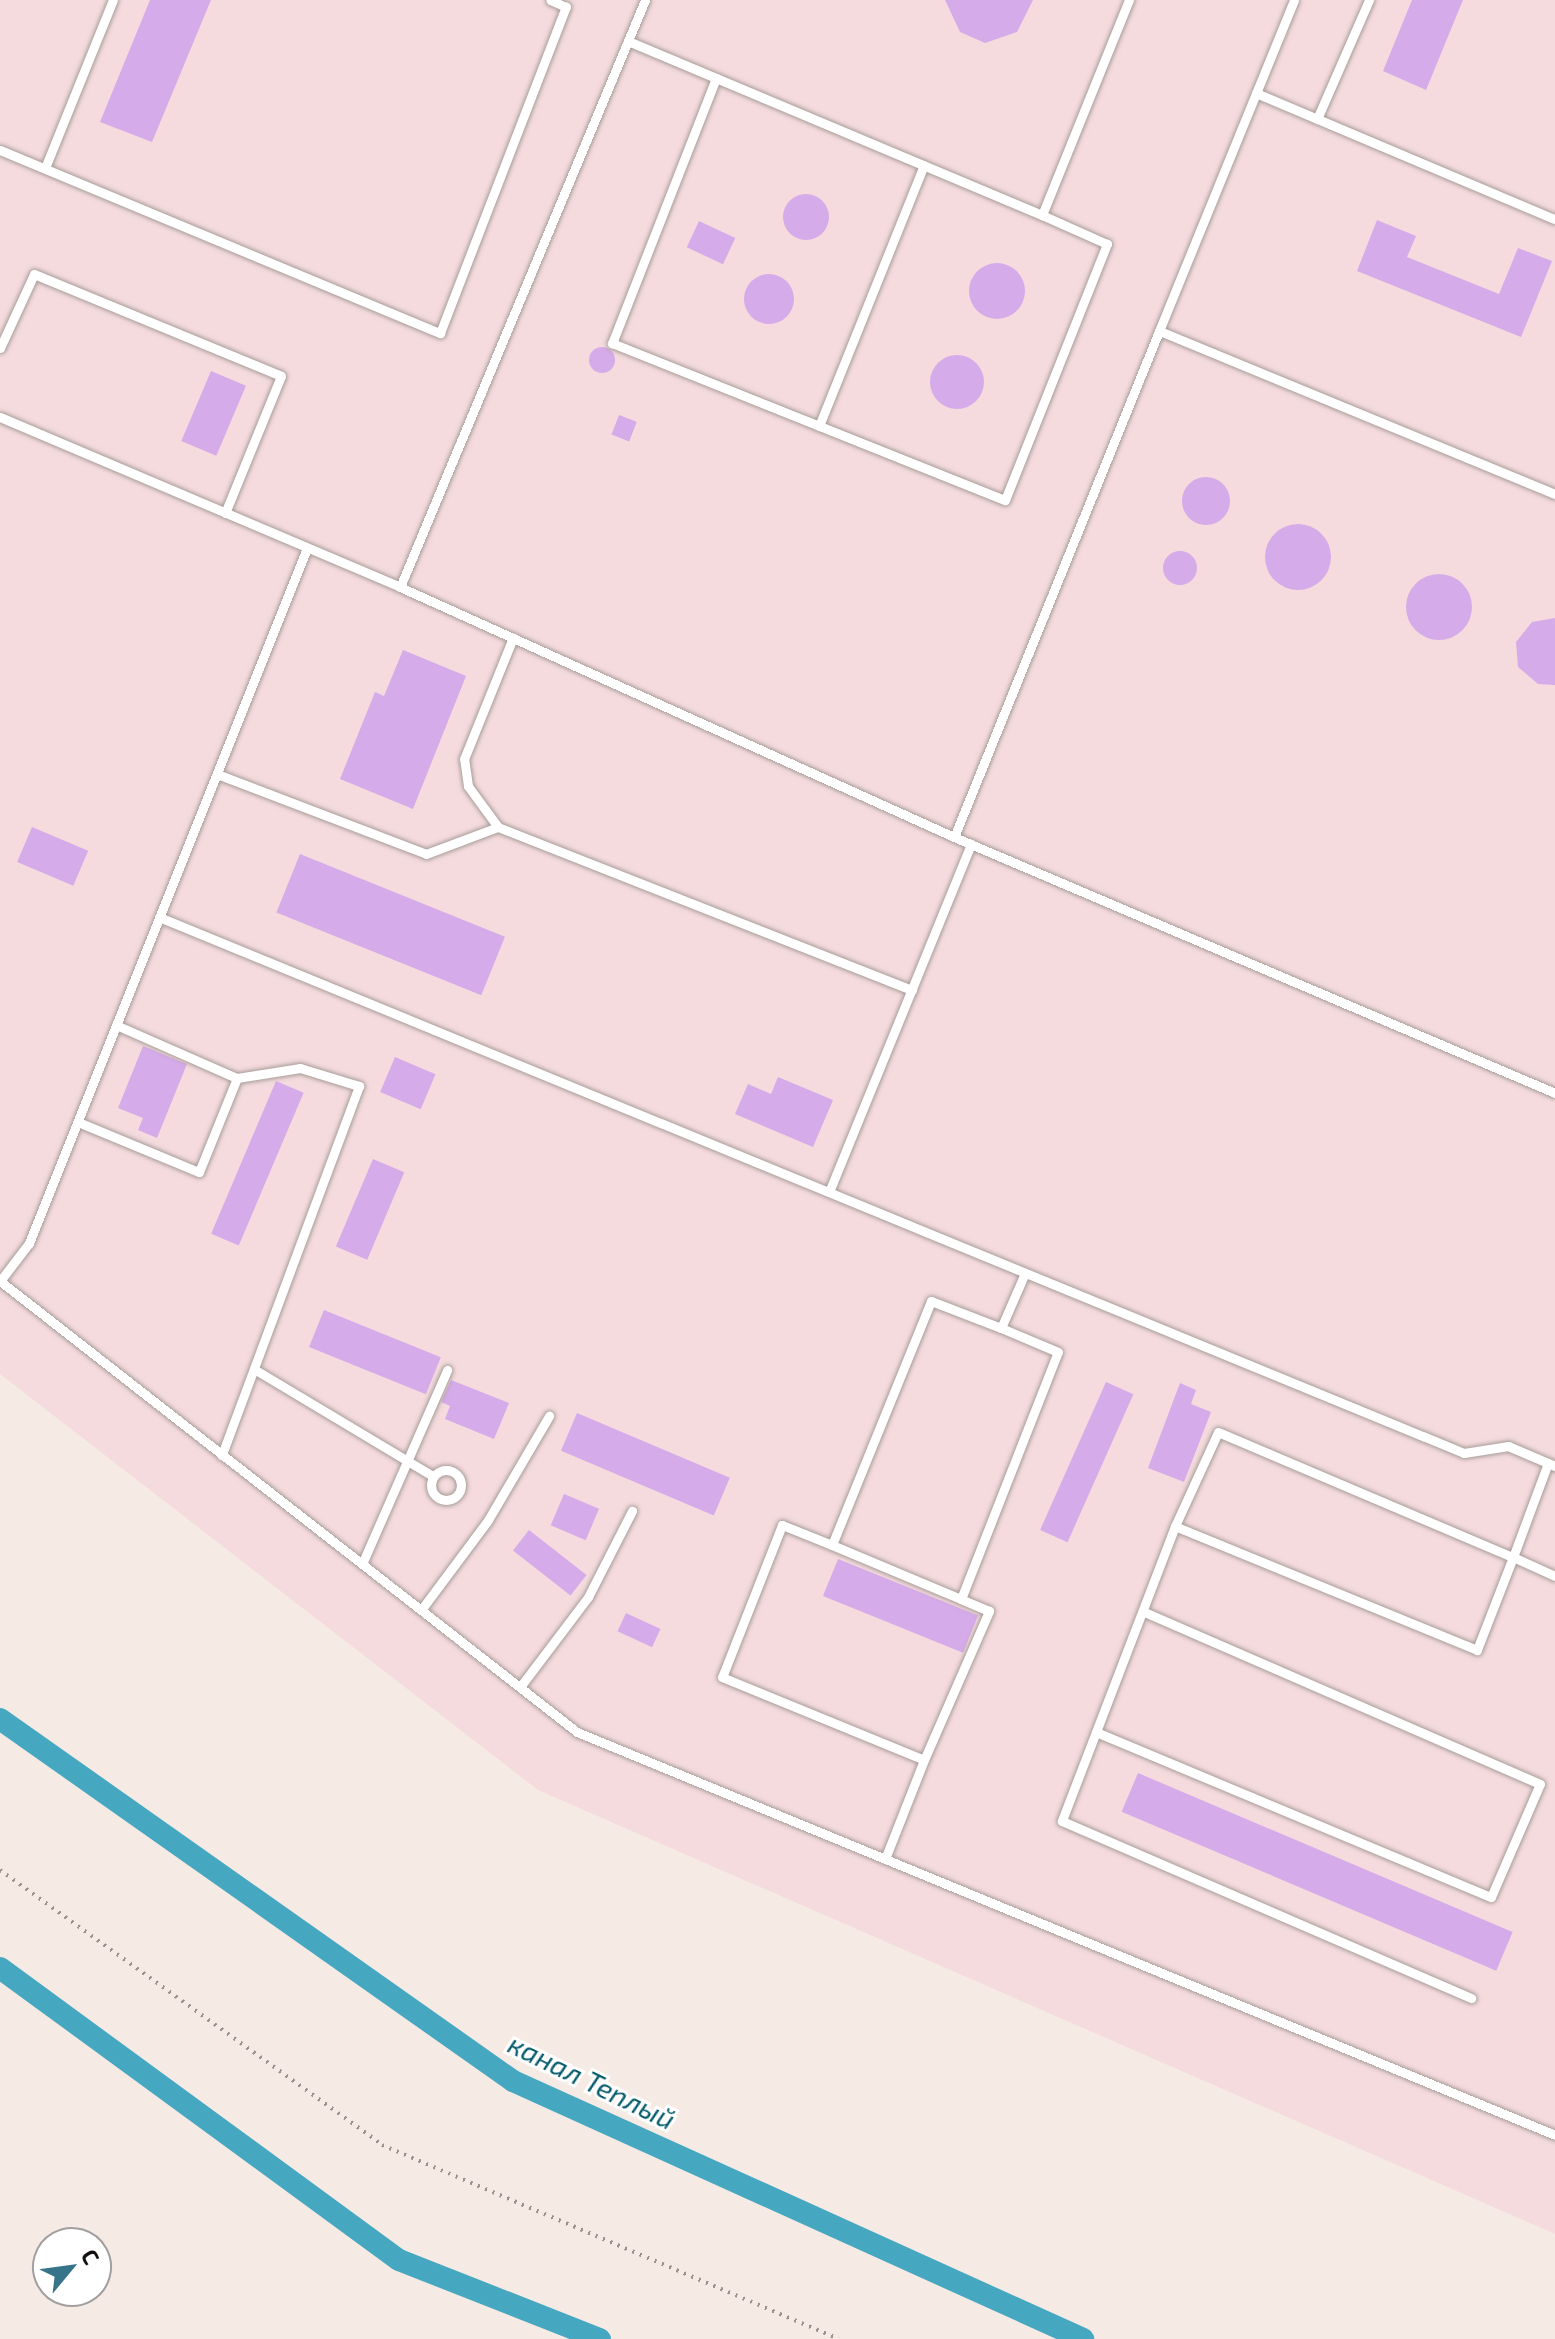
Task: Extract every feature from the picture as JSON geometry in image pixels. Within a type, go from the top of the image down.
[{"type":"lane","points":[[45,168],[113,0]]},
{"type":"lane","points":[[0,150],[440,333],[566,7],[550,0]]},
{"type":"lane","points":[[400,587],[645,0]]},
{"type":"lane","points":[[1042,215],[1129,0]]},
{"type":"lane","points":[[954,837],[1294,0]]},
{"type":"lane","points":[[1317,119],[1369,0]]},
{"type":"lane","points":[[628,41],[1042,215],[1107,244],[1005,500],[612,343],[716,78]]},
{"type":"lane","points":[[1256,93],[1555,219]]},
{"type":"lane","points":[[819,426],[924,165]]},
{"type":"lane","points":[[0,348],[34,274],[281,376],[225,513]]},
{"type":"lane","points":[[1159,331],[1555,494]]},
{"type":"lane","points":[[0,417],[400,587],[954,837],[1555,1093]]},
{"type":"lane","points":[[307,548],[29,1243],[0,1281],[577,1732],[1555,2135]]},
{"type":"lane","points":[[513,638],[464,759],[468,786],[498,827],[912,990]]},
{"type":"lane","points":[[217,774],[426,854],[498,827]]},
{"type":"lane","points":[[829,1192],[971,844]]},
{"type":"lane","points":[[159,917],[1464,1453],[1508,1446],[1551,1465],[1477,1650],[1175,1526]]},
{"type":"lane","points":[[116,1025],[237,1078],[300,1068],[359,1086],[222,1455]]},
{"type":"lane","points":[[78,1122],[199,1172],[237,1078]]},
{"type":"lane","points":[[1001,1328],[1025,1273]]},
{"type":"lane","points":[[832,1545],[931,1301],[1001,1328],[1058,1352],[961,1599]]},
{"type":"lane","points":[[254,1369],[433,1476]]},
{"type":"lane","points":[[362,1564],[447,1370]]},
{"type":"lane","points":[[421,1610],[488,1520],[549,1416]]},
{"type":"lane","points":[[1471,1998],[1062,1821],[1175,1526],[1218,1432],[1555,1576]]},
{"type":"lane","points":[[520,1687],[588,1597],[632,1511]]},
{"type":"lane","points":[[885,1859],[989,1611],[782,1525],[722,1677],[924,1760]]},
{"type":"lane","points":[[1096,1732],[1491,1897],[1540,1784],[1143,1611]]},
{"type":"path","points":[[0,1870],[382,2145],[838,2339]]},
{"type":"shaded area","points":[[0,0],[1555,0],[1555,2234],[538,1790],[0,1374]]},
{"type":"building","points":[[150,0],[211,0],[152,142],[100,122]]},
{"type":"building","points":[[945,0],[1033,0],[1017,32],[985,43],[960,32]]},
{"type":"building","points":[[1412,0],[1463,0],[1426,90],[1383,71]]},
{"type":"building","points":[[806,194],[822,201],[829,217],[822,233],[806,240],[790,233],[783,217],[790,201]]},
{"type":"building","points":[[1377,220],[1416,236],[1407,257],[1499,294],[1518,248],[1552,261],[1521,337],[1357,271]]},
{"type":"building","points":[[699,221],[735,238],[723,264],[687,247]]},
{"type":"building","points":[[997,263],[1017,271],[1025,291],[1017,311],[997,319],[977,311],[969,291],[977,271]]},
{"type":"building","points":[[769,274],[787,281],[794,299],[787,317],[769,324],[751,317],[744,299],[751,281]]},
{"type":"building","points":[[602,347],[612,350],[615,360],[612,370],[602,373],[592,370],[589,360],[592,350]]},
{"type":"building","points":[[957,355],[976,363],[984,382],[976,401],[957,409],[938,401],[930,382],[938,363]]},
{"type":"building","points":[[211,371],[246,386],[216,456],[181,441]]},
{"type":"building","points":[[619,415],[637,422],[629,441],[611,435]]},
{"type":"building","points":[[1206,477],[1215,478],[1223,484],[1229,492],[1229,510],[1223,518],[1215,524],[1206,525],[1197,524],[1189,518],[1183,510],[1182,501],[1183,492],[1189,484],[1197,478]]},
{"type":"building","points":[[1292,524],[1304,524],[1316,529],[1326,539],[1331,557],[1329,570],[1316,585],[1304,590],[1292,590],[1280,585],[1270,575],[1265,563],[1265,551],[1270,539],[1280,529]]},
{"type":"building","points":[[1180,551],[1192,556],[1197,568],[1192,580],[1180,585],[1168,580],[1163,568],[1168,556]]},
{"type":"building","points":[[1432,574],[1446,574],[1458,579],[1467,588],[1472,607],[1470,620],[1463,631],[1446,640],[1432,640],[1420,635],[1411,626],[1406,614],[1406,600],[1411,588],[1420,579]]},
{"type":"building","points":[[1555,618],[1555,685],[1538,684],[1518,667],[1516,642],[1532,622]]},
{"type":"building","points":[[403,650],[466,676],[413,809],[340,779],[375,692],[384,696]]},
{"type":"building","points":[[32,827],[88,851],[73,886],[17,862]]},
{"type":"building","points":[[300,854],[505,937],[481,995],[276,912]]},
{"type":"building","points":[[143,1046],[187,1064],[157,1138],[138,1130],[143,1118],[118,1108]]},
{"type":"building","points":[[395,1057],[436,1074],[421,1109],[380,1092]]},
{"type":"building","points":[[778,1077],[833,1100],[813,1147],[735,1114],[748,1084],[771,1094]]},
{"type":"building","points":[[276,1081],[304,1093],[239,1246],[211,1234]]},
{"type":"building","points":[[373,1159],[404,1172],[367,1260],[336,1246]]},
{"type":"building","points":[[324,1310],[441,1357],[426,1394],[309,1347]]},
{"type":"building","points":[[451,1380],[509,1403],[494,1439],[445,1419],[450,1406],[441,1402]]},
{"type":"building","points":[[1106,1382],[1133,1394],[1068,1542],[1040,1530]]},
{"type":"building","points":[[1180,1383],[1196,1390],[1191,1404],[1211,1412],[1184,1482],[1148,1468]]},
{"type":"building","points":[[577,1413],[730,1478],[714,1516],[561,1451]]},
{"type":"building","points":[[564,1494],[599,1509],[586,1540],[551,1525]]},
{"type":"building","points":[[529,1530],[587,1575],[571,1595],[513,1550]]},
{"type":"building","points":[[838,1559],[978,1616],[963,1653],[823,1596]]},
{"type":"building","points":[[626,1613],[660,1629],[652,1647],[618,1631]]},
{"type":"building","points":[[1138,1773],[1513,1932],[1496,1971],[1122,1812]]},
{"type":"waterway","name":"канал Теплый","points":[[0,1719],[513,2081],[1083,2339]]},
{"type":"waterway","name":"канал Теплый","points":[[0,1968],[399,2260],[600,2339]]}]
